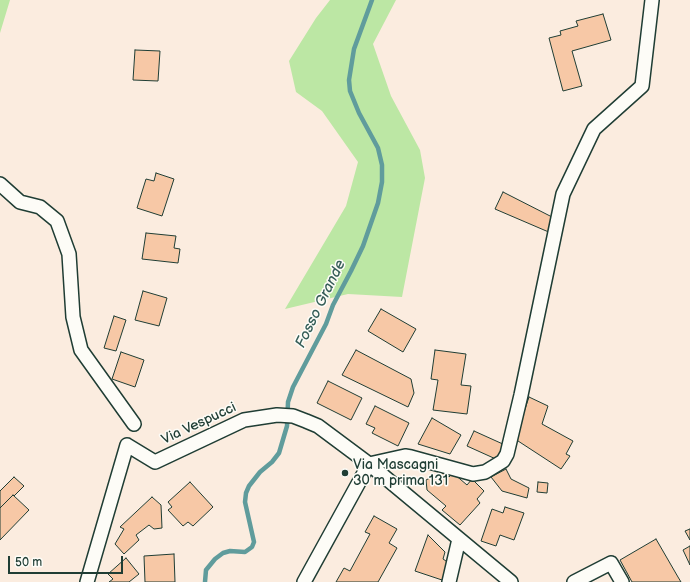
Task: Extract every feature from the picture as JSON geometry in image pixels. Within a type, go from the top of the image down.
[{"type":"street","points":[[304,582],[369,464],[411,457],[473,474],[485,472],[503,461],[507,454],[521,395],[563,194],[594,129],[642,86],[652,0]]},
{"type":"street","points":[[0,184],[20,202],[40,206],[57,221],[69,254],[73,316],[81,350],[134,424]]},
{"type":"street","name":"Via Vespucci","points":[[87,582],[127,445],[155,462],[244,420],[277,415],[292,416],[306,420],[318,426],[369,464]]},
{"type":"street","points":[[369,464],[511,582]]},
{"type":"street","points":[[449,582],[459,539]]},
{"type":"street","points":[[574,582],[611,563],[622,582]]},
{"type":"green space","points":[[0,0],[10,0],[0,33]]},
{"type":"green space","points":[[330,0],[396,0],[373,44],[391,96],[420,150],[425,178],[402,297],[348,294],[285,309],[346,206],[358,162],[322,111],[296,92],[289,61],[316,18]]},
{"type":"building","points":[[603,14],[611,40],[572,51],[582,86],[563,91],[549,38],[561,35],[560,31],[578,26],[576,21]]},
{"type":"building","points":[[135,50],[160,51],[158,81],[133,80]]},
{"type":"building","points":[[156,173],[174,179],[162,216],[137,208],[146,179],[154,181]]},
{"type":"building","points":[[503,192],[554,218],[551,233],[495,209]]},
{"type":"building","points":[[146,233],[176,236],[174,248],[180,249],[178,263],[142,259]]},
{"type":"building","points":[[143,291],[167,298],[159,326],[135,320]]},
{"type":"building","points":[[381,309],[416,329],[403,352],[368,331]]},
{"type":"building","points":[[114,316],[126,320],[116,351],[104,348]]},
{"type":"building","points":[[356,350],[411,379],[414,393],[408,407],[342,375]]},
{"type":"building","points":[[435,350],[466,354],[461,385],[471,386],[467,414],[433,410],[438,380],[431,379]]},
{"type":"building","points":[[121,352],[144,360],[135,387],[112,379]]},
{"type":"building","points":[[328,381],[362,398],[351,420],[317,403]]},
{"type":"building","points":[[529,397],[548,406],[542,424],[573,441],[566,454],[570,456],[561,469],[515,439]]},
{"type":"building","points":[[375,406],[409,423],[398,446],[372,433],[375,428],[366,424]]},
{"type":"building","points":[[432,418],[461,435],[450,454],[418,444]]},
{"type":"building","points":[[474,431],[505,445],[498,460],[467,446]]},
{"type":"building","points":[[506,469],[511,479],[529,488],[527,498],[502,491],[491,477]]},
{"type":"building","points":[[442,471],[449,477],[453,473],[467,485],[472,479],[484,491],[477,499],[480,503],[460,525],[442,510],[446,506],[427,490],[426,480],[436,478]]},
{"type":"building","points":[[14,477],[24,486],[0,508],[0,491]]},
{"type":"building","points":[[190,482],[213,507],[193,526],[188,522],[183,526],[168,510],[172,507],[168,502]]},
{"type":"building","points":[[538,482],[548,483],[547,493],[537,492]]},
{"type":"building","points":[[13,495],[29,510],[0,540],[0,508]]},
{"type":"building","points":[[152,497],[161,505],[162,528],[154,529],[149,525],[136,535],[139,540],[124,554],[115,544],[124,529],[120,527]]},
{"type":"building","points":[[505,507],[524,513],[514,540],[500,535],[496,546],[481,541],[492,509],[503,513]]},
{"type":"building","points":[[374,516],[397,529],[389,543],[397,548],[378,582],[336,582],[344,568],[350,571],[370,534],[365,532]]},
{"type":"building","points":[[690,529],[690,540],[685,531]]},
{"type":"building","points":[[428,535],[445,552],[443,559],[449,563],[442,580],[415,571]]},
{"type":"building","points":[[656,539],[681,582],[632,582],[620,560]]},
{"type":"building","points":[[690,546],[690,565],[683,550]]},
{"type":"building","points":[[174,554],[175,582],[145,582],[144,556]]},
{"type":"building","points":[[126,558],[139,574],[129,582],[109,582],[113,579],[108,574]]},
{"type":"waterway","name":"Fosso Grande","points":[[205,582],[206,570],[215,559],[223,553],[230,551],[245,552],[252,547],[254,542],[245,502],[246,493],[249,486],[260,472],[272,462],[279,453],[287,426],[288,402],[293,387],[326,324],[333,305],[363,246],[378,203],[382,182],[382,165],[378,148],[359,113],[350,91],[349,80],[354,49],[372,0]]},
{"type":"place","name":"Via Mascagni 30 m prima 131","points":[[345,473]]}]
